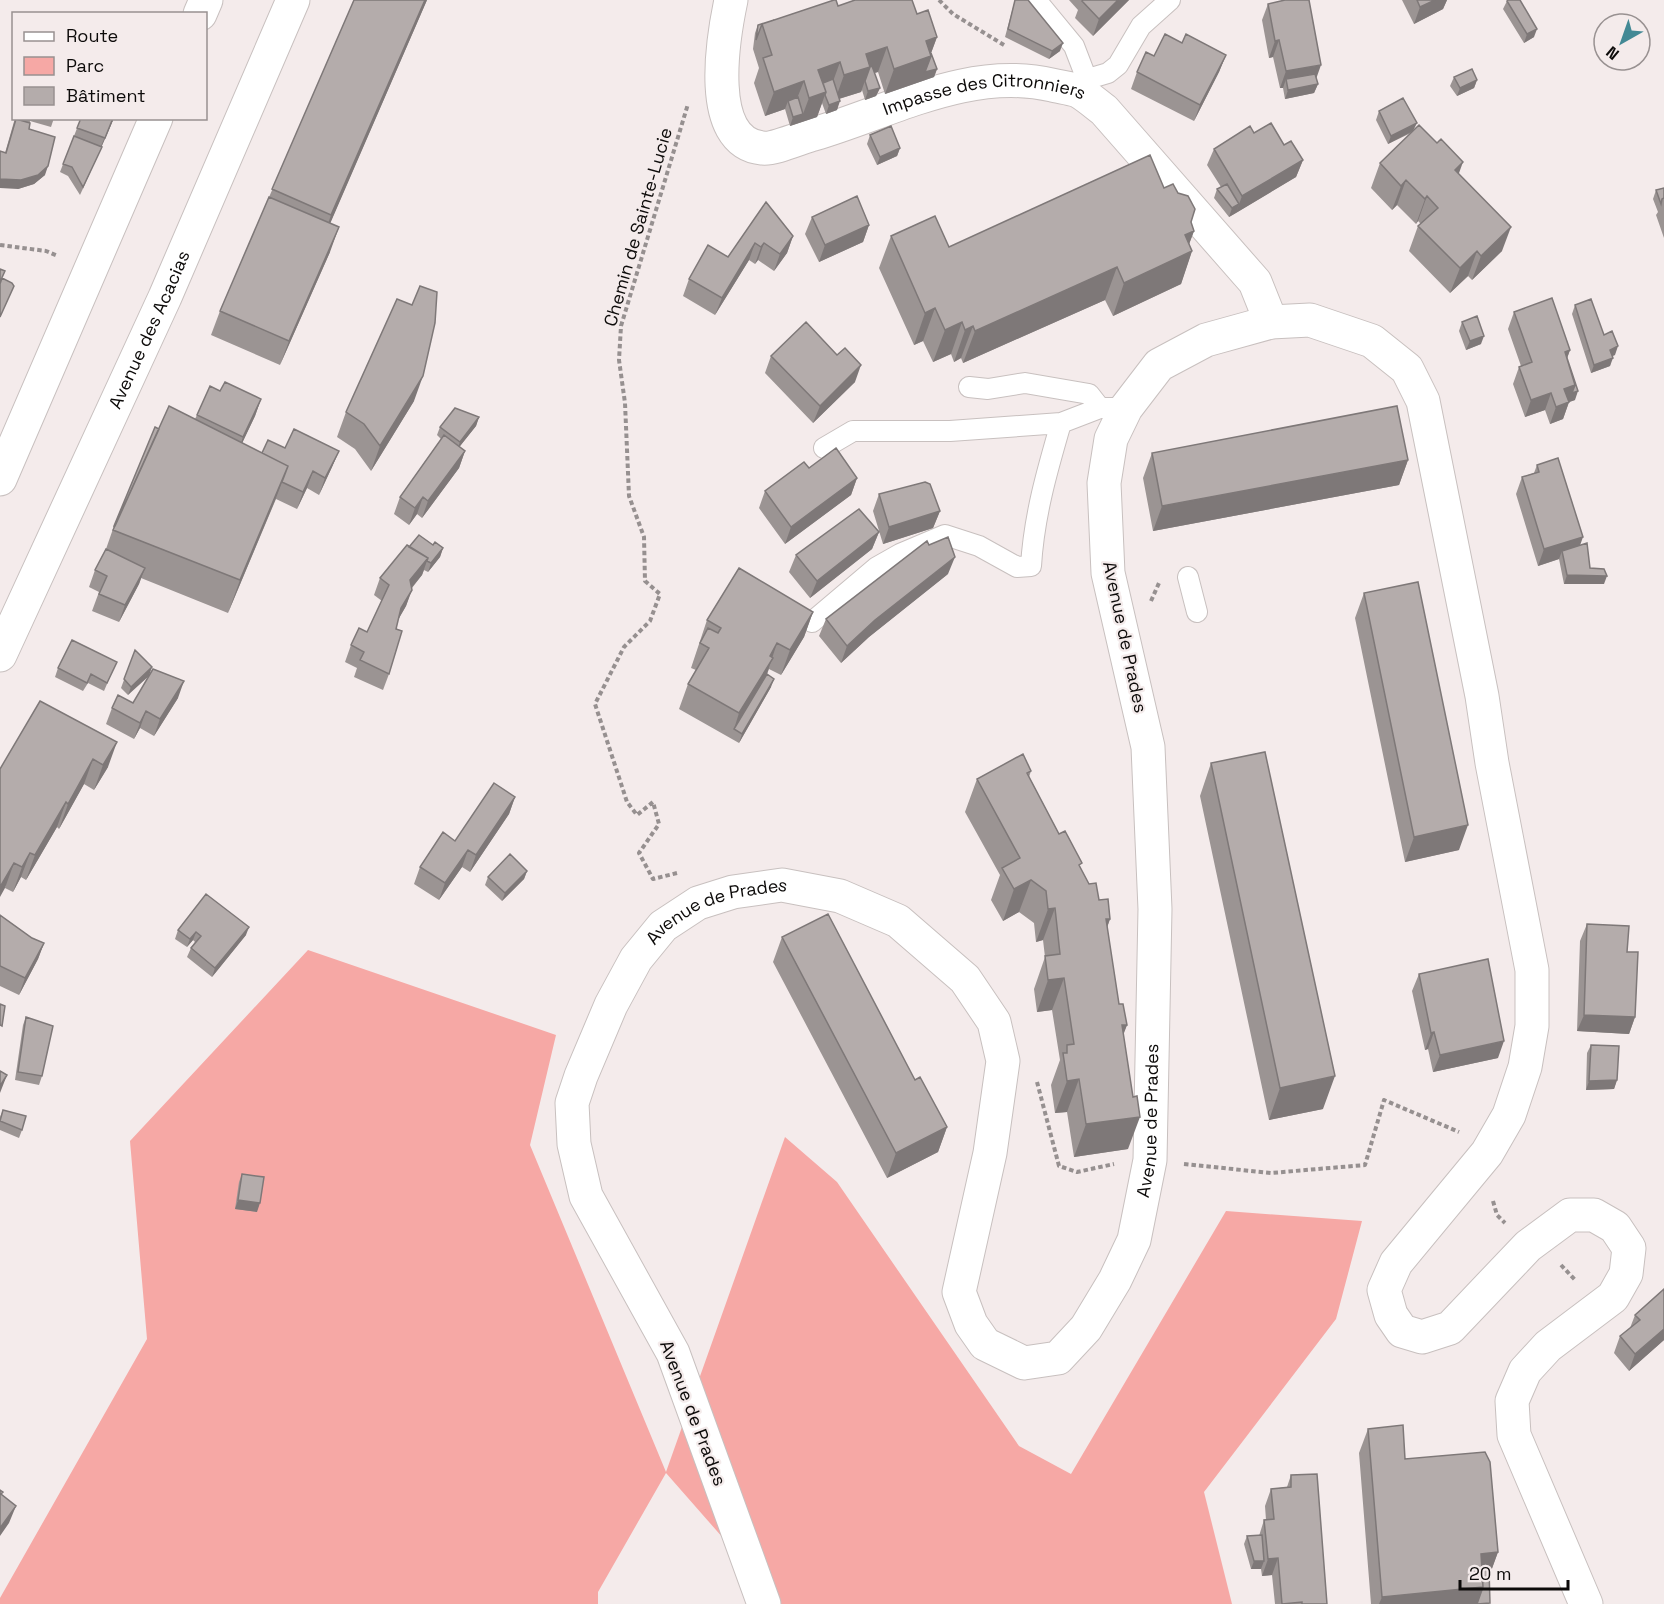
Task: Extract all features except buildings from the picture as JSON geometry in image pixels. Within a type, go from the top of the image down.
[{"type":"street","name":"Avenue des Acacias","points":[[0,655],[165,297],[293,0]]},
{"type":"street","name":"Impasse des Citronniers","points":[[731,0],[726,23],[722,71],[726,117],[740,140],[763,149],[825,131],[931,92],[985,82],[1038,82],[1080,86],[1104,110],[1256,282],[1271,322]]},
{"type":"street","points":[[0,479],[155,120]]},
{"type":"street","name":"Avenue de Prades","points":[[764,1604],[673,1353],[586,1196],[574,1144],[572,1103],[611,1005],[636,959],[663,926],[698,903],[733,892],[782,885],[840,896],[898,921],[965,979],[994,1022],[1003,1061],[990,1153],[959,1292],[971,1324],[986,1344],[1024,1363],[1058,1358],[1086,1328],[1115,1280],[1134,1240],[1150,1160],[1155,909],[1148,747],[1108,573],[1104,483],[1113,408],[1160,365],[1206,340],[1271,322],[1310,320],[1372,341],[1407,369],[1423,401],[1482,696],[1492,763],[1532,970],[1532,1026],[1525,1067],[1509,1114],[1487,1153],[1396,1263],[1384,1290],[1391,1316],[1402,1331],[1422,1337],[1450,1328],[1528,1246],[1570,1215],[1594,1215],[1615,1227],[1629,1248],[1626,1274],[1613,1297],[1548,1346],[1525,1371],[1512,1401],[1514,1435],[1586,1604]]},
{"type":"lane","points":[[1036,0],[1074,46],[1084,72],[1080,86]]},
{"type":"lane","points":[[1080,86],[1118,66],[1141,26],[1170,0]]},
{"type":"lane","points":[[969,387],[988,390],[1025,383],[1089,394],[1113,408]]},
{"type":"lane","points":[[824,448],[853,431],[950,431],[1061,423],[1113,408]]},
{"type":"lane","points":[[812,622],[877,567],[900,554],[945,535],[979,546],[1017,567],[1031,566],[1033,531],[1061,423]]},
{"type":"lane","points":[[1188,577],[1197,612]]},
{"type":"path","name":"Chemin de Sainte-Lucie","points":[[681,872],[653,879],[639,853],[659,824],[653,802],[637,815],[627,802],[595,704],[624,647],[650,621],[660,594],[645,581],[644,537],[629,496],[625,403],[619,360],[621,326],[692,93]]},
{"type":"path","points":[[0,245],[46,251],[92,269]]},
{"type":"path","points":[[1037,1078],[1059,1166],[1077,1172],[1116,1164]]},
{"type":"path","points":[[1176,1163],[1271,1173],[1365,1165],[1384,1100],[1459,1132],[1487,1153],[1502,1170],[1490,1194],[1497,1215],[1528,1246],[1563,1267],[1580,1286]]},
{"type":"green space","points":[[308,950],[556,1035],[530,1145],[666,1472],[785,1137],[837,1182],[1019,1446],[1071,1474],[1226,1211],[1362,1221],[1336,1319],[1204,1492],[1232,1604],[781,1604],[666,1473],[598,1592],[598,1604],[0,1604],[0,1598],[147,1339],[130,1141]]}]
